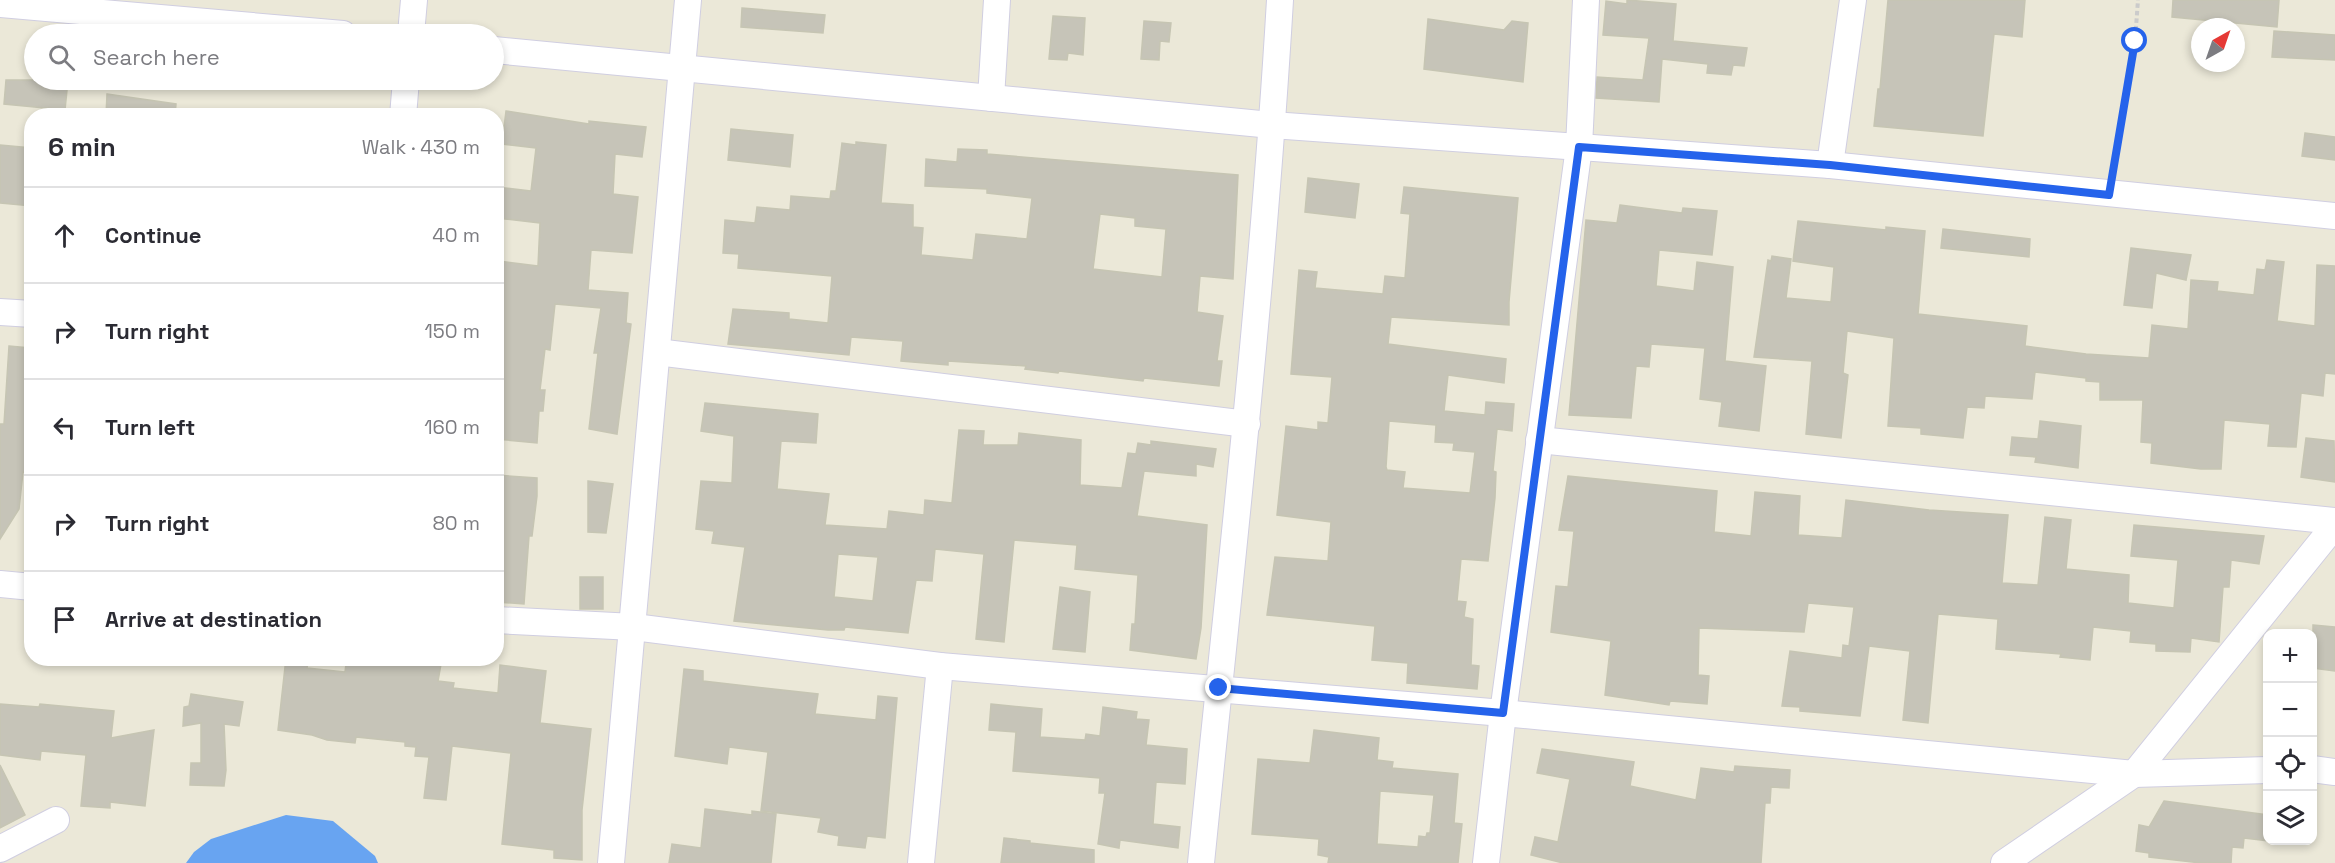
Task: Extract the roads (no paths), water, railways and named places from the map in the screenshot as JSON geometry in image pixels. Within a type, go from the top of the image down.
[{"type":"street","points":[[412,24],[414,0]]},
{"type":"street","points":[[611,863],[634,627],[688,0]]},
{"type":"street","points":[[991,98],[998,0]]},
{"type":"street","points":[[1201,863],[1247,424],[1280,0]]},
{"type":"street","points":[[1486,863],[1503,713],[1579,147],[1586,0]]},
{"type":"street","points":[[1830,165],[1853,0]]},
{"type":"street","points":[[0,4],[111,6],[260,24]]},
{"type":"street","points":[[504,51],[1272,125],[1830,165],[2109,195],[2335,216]]},
{"type":"street","points":[[404,108],[405,90]]},
{"type":"street","points":[[0,312],[24,314]]},
{"type":"street","points":[[657,352],[1247,424]]},
{"type":"street","points":[[1539,440],[2335,523]]},
{"type":"street","points":[[2004,863],[2134,774],[2335,523]]},
{"type":"street","points":[[0,584],[24,586]]},
{"type":"street","points":[[504,620],[634,627],[940,666],[1503,713],[2134,774],[2263,770]]},
{"type":"street","points":[[921,863],[940,666]]},
{"type":"street","points":[[2317,770],[2335,772]]},
{"type":"street","points":[[0,849],[56,820]]},
{"type":"water","points":[[286,815],[333,821],[375,856],[378,863],[186,863],[194,852],[211,839]]}]
